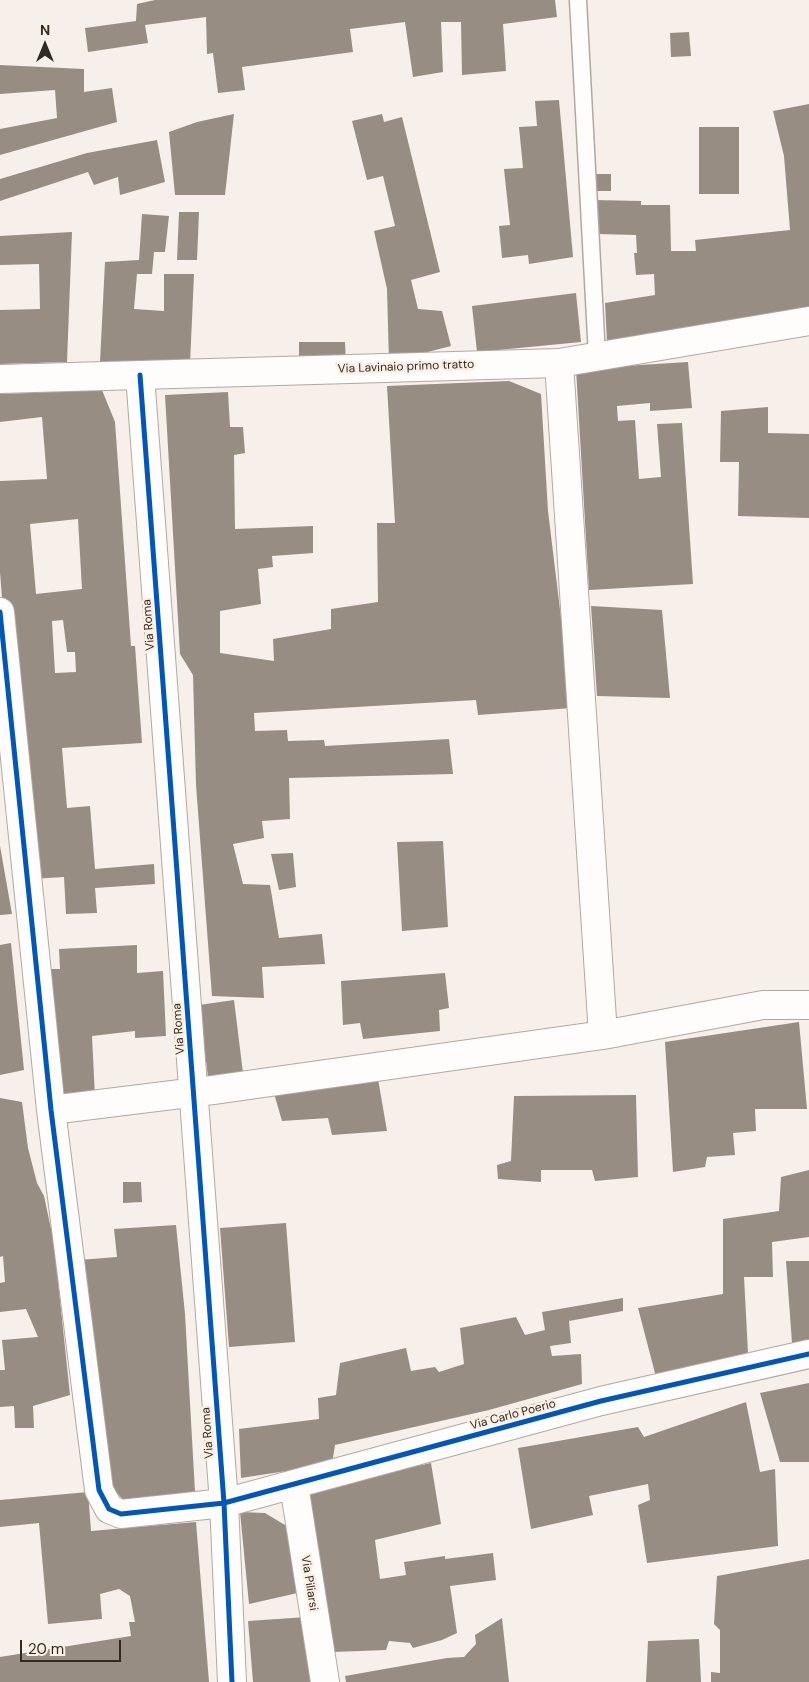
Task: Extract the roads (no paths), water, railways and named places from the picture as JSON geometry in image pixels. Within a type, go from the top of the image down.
[{"type":"street","name":"Via Lavinaio primo tratto","points":[[0,379],[559,363],[809,321]]},
{"type":"street","points":[[559,363],[603,1035]]},
{"type":"street","name":"Via Roma","points":[[140,375],[224,1503],[232,1682]]},
{"type":"street","name":"Via Carlo Poerio","points":[[0,612],[51,1110],[99,1490],[109,1508],[121,1514],[224,1503],[602,1401],[809,1354]]},
{"type":"street","points":[[51,1110],[603,1035],[763,1005],[809,1005]]},
{"type":"street","name":"Via Piliarsi","points":[[294,1485],[325,1682]]},
{"type":"lane","points":[[578,0],[597,356]]}]
